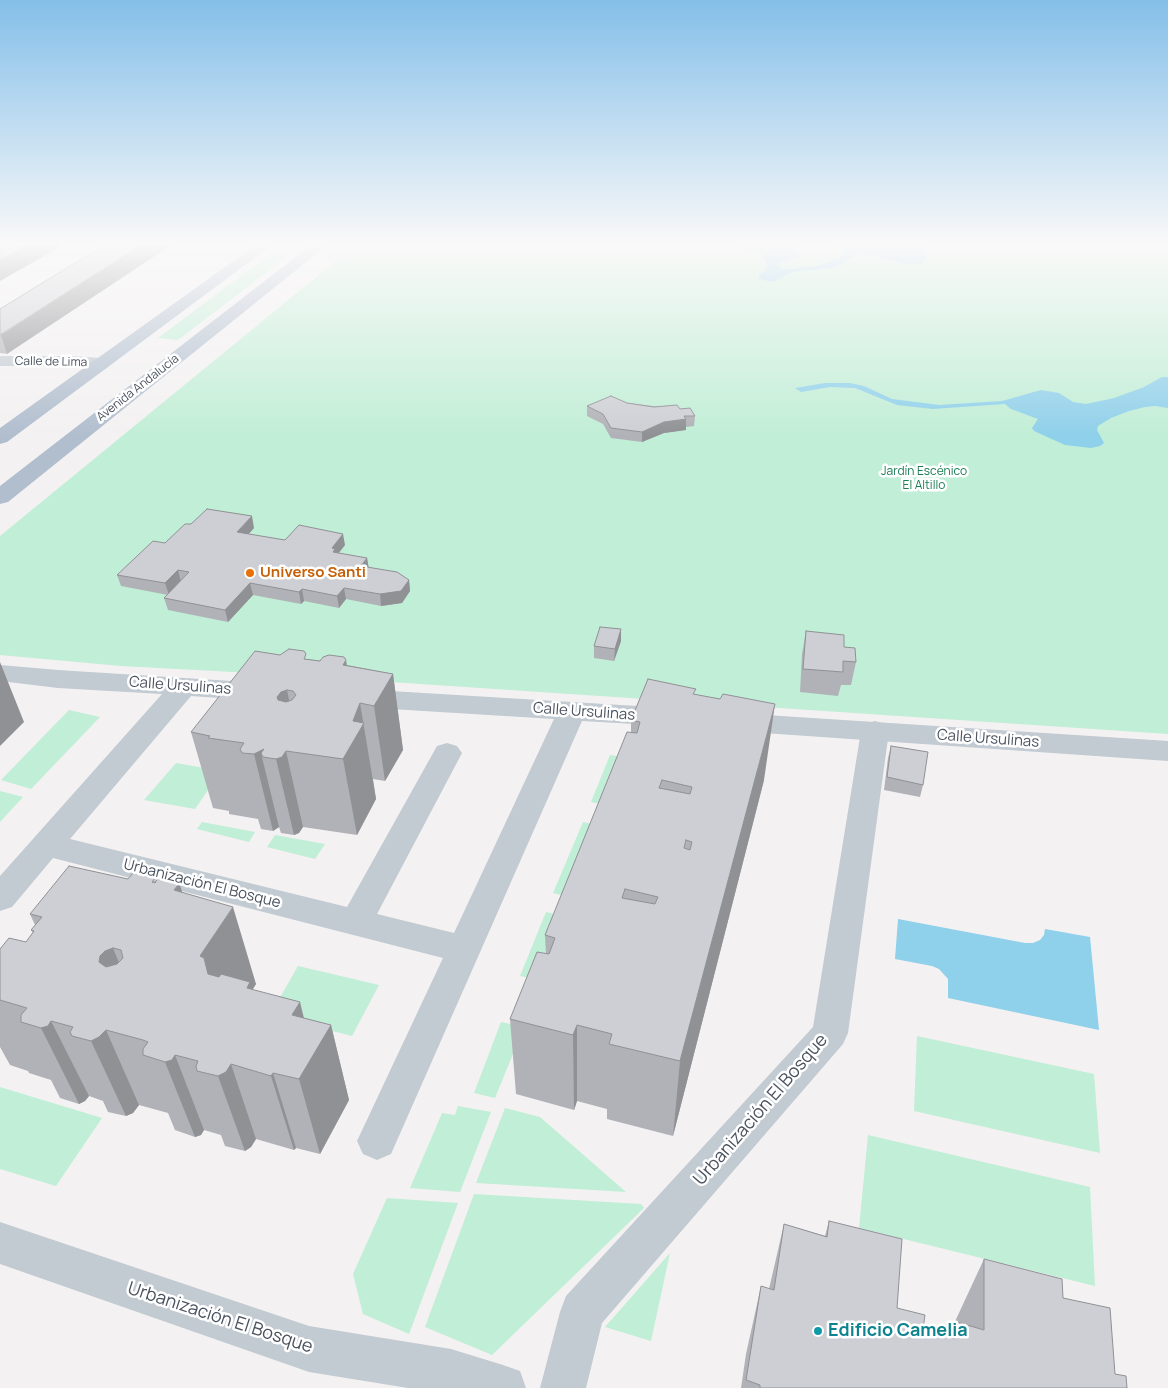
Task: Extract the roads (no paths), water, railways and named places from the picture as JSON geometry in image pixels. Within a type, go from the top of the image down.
[{"type":"main road","points":[[0,438],[180,307]]},
{"type":"main road","name":"Avenida Andalucía","points":[[0,497],[242,307]]},
{"type":"street","name":"Calle de Lima","points":[[0,361],[72,361],[101,364]]},
{"type":"street","name":"Calle Ursulinas","points":[[0,673],[293,694]]},
{"type":"street","points":[[0,898],[184,687]]},
{"type":"street","name":"Calle Ursulinas","points":[[333,696],[701,719],[1168,752]]},
{"type":"street","points":[[377,1141],[572,711]]},
{"type":"street","name":"Urbanización El Bosque","points":[[563,1388],[582,1312],[830,1033],[875,731]]},
{"type":"street","points":[[356,922],[447,753]]},
{"type":"street","name":"Urbanización El Bosque","points":[[47,845],[463,949]]},
{"type":"street","name":"Urbanización El Bosque","points":[[0,1243],[309,1349],[452,1372],[503,1388]]},
{"type":"water","points":[[1162,377],[1168,377],[1168,408],[1145,407],[1111,418],[1098,426],[1097,430],[1104,443],[1091,448],[1065,445],[1034,431],[1032,428],[1038,419],[1011,409],[1005,404],[933,409],[897,405],[855,388],[830,387],[801,392],[795,388],[825,383],[850,383],[864,386],[892,399],[939,405],[1002,401],[1041,390],[1059,393],[1073,402],[1086,404],[1114,398],[1144,387]]},
{"type":"water","points":[[898,919],[1025,943],[1033,943],[1040,940],[1044,935],[1045,929],[1090,937],[1099,1030],[948,998],[948,979],[939,969],[895,959]]},
{"type":"place","name":"Universo Santi","points":[[250,573]]},
{"type":"place","name":"Edificio Camelia","points":[[818,1331]]},
{"type":"park label","name":"Jardín Escénico El Altillo","points":[[924,479]]}]
